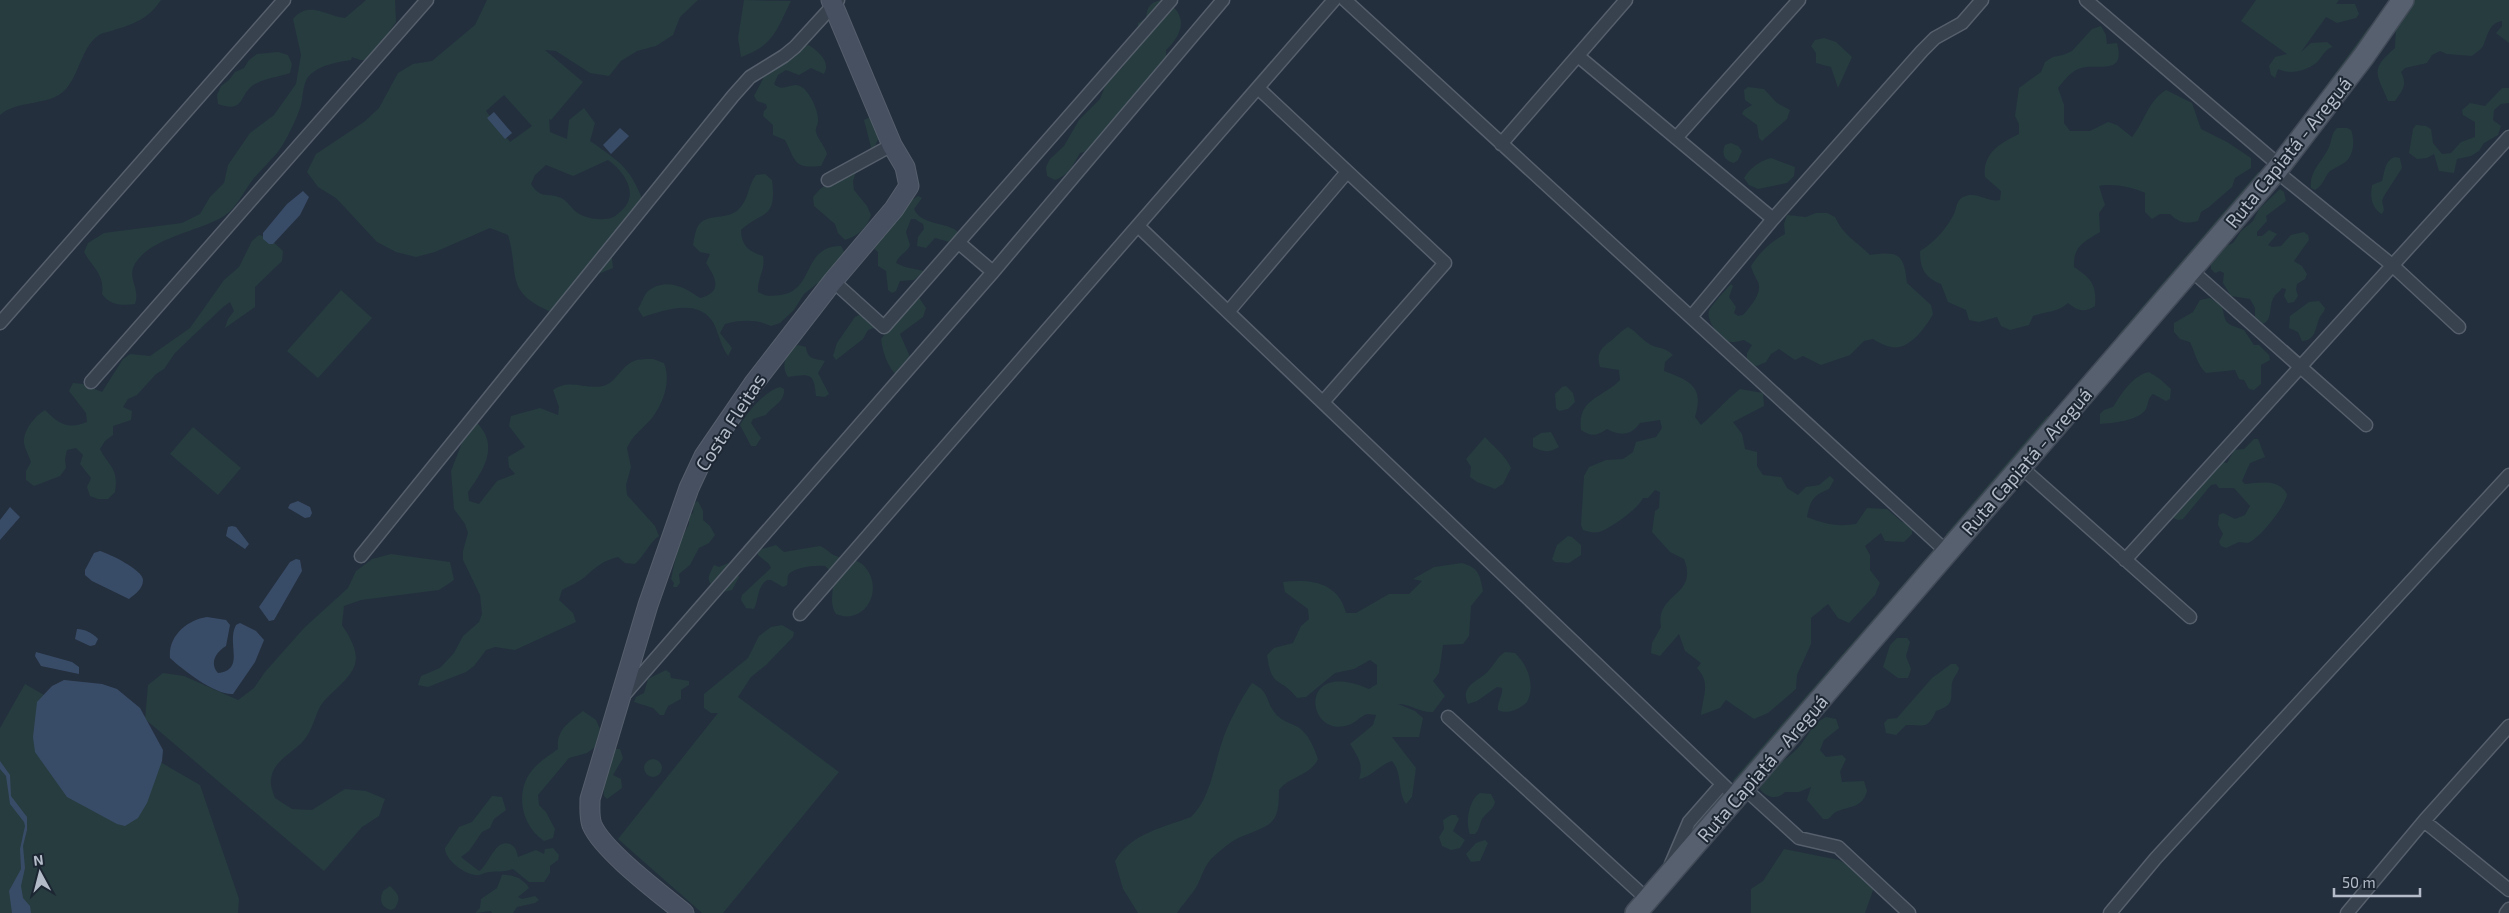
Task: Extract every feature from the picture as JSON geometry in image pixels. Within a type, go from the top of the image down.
[{"type":"main road","name":"Ruta Capiatá - Areguá","points":[[1642,906],[1665,880],[1733,791],[1947,552],[2278,169],[2364,56],[2403,0]]},
{"type":"main road","name":"Costa Fleitas","points":[[684,913],[606,844],[596,832],[590,819],[590,799],[596,772],[677,521],[689,488],[704,456],[754,383],[833,281],[894,209],[909,186],[905,167],[892,145],[834,2]]},
{"type":"street","points":[[0,323],[284,0]]},
{"type":"street","points":[[91,382],[427,0]]},
{"type":"street","points":[[833,281],[884,327],[1171,0]]},
{"type":"street","points":[[619,701],[993,272],[1223,0]]},
{"type":"street","points":[[800,614],[1334,0]]},
{"type":"street","points":[[1345,0],[1947,552]]},
{"type":"street","points":[[1502,144],[1626,0]]},
{"type":"street","points":[[1676,138],[1799,0]]},
{"type":"street","points":[[1691,318],[1773,219],[1922,51],[1935,38],[1962,23],[1982,0]]},
{"type":"street","points":[[2086,0],[2278,169],[2392,266],[2459,327]]},
{"type":"street","points":[[361,556],[738,90],[750,77],[784,56],[834,2]]},
{"type":"street","points":[[1578,56],[1773,219]]},
{"type":"street","points":[[1258,88],[1445,263],[1323,402]]},
{"type":"street","points":[[2125,560],[2509,137]]},
{"type":"street","points":[[828,180],[892,145]]},
{"type":"street","points":[[1228,312],[1347,172]]},
{"type":"street","points":[[1138,226],[1733,791],[1799,838],[1838,847],[1909,913]]},
{"type":"street","points":[[959,243],[993,272]]},
{"type":"street","points":[[2192,270],[2366,425]]},
{"type":"street","points":[[2021,467],[2190,617]]},
{"type":"street","points":[[2110,913],[2156,858],[2509,475]]},
{"type":"street","points":[[1448,717],[1642,906]]},
{"type":"street","points":[[2347,913],[2424,821],[2509,726]]},
{"type":"street","points":[[2424,821],[2509,890]]},
{"type":"street","points":[[2506,913],[2509,909]]},
{"type":"green space","points":[[0,0],[161,0],[141,20],[101,34],[92,41],[74,77],[63,92],[48,100],[12,108],[0,115]]},
{"type":"green space","points":[[366,0],[395,0],[396,22],[369,60],[360,60],[352,57],[351,60],[328,65],[311,74],[304,86],[297,116],[284,143],[254,178],[229,213],[213,222],[160,243],[149,249],[139,258],[132,272],[136,294],[135,304],[116,304],[105,298],[102,294],[100,276],[84,252],[88,243],[104,233],[182,223],[200,214],[210,197],[224,183],[228,165],[250,133],[274,115],[296,84],[301,55],[293,19],[299,13],[311,10],[345,18]]},
{"type":"green space","points":[[487,0],[698,0],[680,17],[673,35],[656,46],[637,51],[621,61],[609,76],[590,73],[556,51],[545,50],[583,82],[551,120],[549,119],[550,132],[567,139],[569,120],[584,108],[595,123],[590,141],[613,157],[627,171],[637,187],[648,213],[611,249],[613,268],[576,283],[551,312],[526,297],[519,289],[508,235],[490,228],[435,252],[416,257],[396,252],[377,242],[336,198],[318,187],[307,172],[316,154],[364,122],[379,108],[398,73],[413,64],[432,61],[475,25]],"holes":[[[504,95],[532,126],[510,142],[486,111]],[[608,160],[625,177],[630,191],[627,205],[612,218],[597,219],[581,215],[563,199],[541,194],[531,184],[535,175],[546,165],[573,176]]]},
{"type":"green space","points":[[744,0],[791,1],[773,36],[761,47],[741,57],[738,38]]},
{"type":"green space","points":[[1162,0],[1176,10],[1180,16],[1181,23],[1177,37],[1166,50],[1166,60],[1170,69],[1166,78],[1158,83],[1089,151],[1080,153],[1064,175],[1055,180],[1047,176],[1046,167],[1050,159],[1064,146],[1079,120],[1100,99],[1107,81],[1122,68],[1128,59],[1137,42],[1138,23],[1146,18],[1150,6]]},
{"type":"green space","points":[[2256,0],[2339,0],[2336,4],[2355,4],[2359,14],[2356,18],[2337,23],[2326,17],[2301,52],[2311,43],[2327,42],[2333,47],[2328,49],[2312,66],[2292,72],[2278,69],[2275,78],[2271,75],[2269,66],[2275,57],[2287,54],[2241,21]]},
{"type":"green space","points":[[2410,0],[2509,0],[2509,43],[2496,33],[2502,26],[2502,21],[2498,22],[2490,30],[2482,47],[2472,56],[2447,54],[2440,51],[2432,55],[2427,63],[2405,68],[2401,72],[2404,81],[2402,91],[2395,101],[2388,101],[2379,78],[2378,67],[2395,48],[2396,23]]},
{"type":"green space","points":[[2387,10],[2280,149],[2368,28]]},
{"type":"green space","points":[[2101,26],[2106,35],[2107,44],[2117,43],[2119,54],[2117,61],[2113,65],[2078,69],[2069,75],[2058,88],[2064,105],[2064,123],[2070,131],[2090,131],[2108,122],[2117,125],[2132,137],[2151,105],[2166,90],[2192,103],[2201,129],[2227,142],[2251,158],[2251,168],[2235,178],[2232,187],[2201,212],[2198,221],[2190,222],[2180,221],[2170,214],[2160,214],[2152,219],[2145,212],[2145,193],[2122,186],[2099,186],[2105,205],[2099,213],[2100,232],[2081,245],[2075,254],[2074,260],[2074,267],[2089,279],[2094,287],[2095,306],[2088,310],[2081,310],[2068,303],[2056,310],[2033,316],[2029,325],[2010,330],[2001,326],[1997,317],[1979,322],[1969,320],[1966,310],[1948,302],[1941,284],[1924,271],[1920,251],[1930,244],[1948,225],[1958,202],[1963,197],[1973,195],[1991,200],[2000,200],[2001,191],[1985,177],[1986,162],[1999,145],[2019,134],[2019,124],[2015,116],[2019,88],[2041,72],[2045,62],[2053,57],[2072,51],[2092,29]]},
{"type":"green space","points":[[1824,38],[1836,42],[1852,57],[1838,88],[1831,67],[1816,63],[1816,53],[1811,46],[1815,40]]},
{"type":"green space","points":[[809,45],[825,61],[826,70],[824,74],[811,68],[799,75],[786,70],[778,75],[774,84],[781,88],[793,85],[800,86],[813,101],[818,117],[816,132],[827,154],[821,166],[812,167],[800,165],[794,158],[785,140],[773,135],[773,125],[763,116],[767,108],[766,104],[757,101],[754,96],[767,71],[804,46]]},
{"type":"green space","points":[[278,52],[288,55],[292,64],[290,73],[255,84],[238,105],[227,106],[218,104],[217,95],[221,86],[235,72],[244,68],[249,60],[257,54]]},
{"type":"green space","points":[[1748,87],[1764,89],[1777,103],[1790,110],[1787,119],[1762,141],[1759,138],[1757,125],[1742,114],[1744,110],[1752,105],[1745,100],[1744,90]]},
{"type":"green space","points":[[2502,88],[2509,88],[2509,103],[2501,104],[2494,110],[2493,120],[2501,126],[2498,135],[2484,143],[2479,151],[2471,156],[2457,159],[2454,173],[2439,171],[2434,154],[2427,158],[2417,159],[2409,153],[2413,129],[2416,125],[2426,126],[2431,129],[2433,143],[2442,154],[2451,153],[2461,142],[2475,137],[2475,122],[2463,115],[2462,110],[2470,103],[2485,106]]},
{"type":"green space","points":[[873,116],[881,132],[874,149],[856,172],[853,181],[854,190],[867,206],[871,215],[861,231],[845,240],[838,233],[835,224],[814,206],[813,197],[820,189],[868,156],[871,147],[864,120]]},
{"type":"green space","points":[[2337,128],[2351,130],[2353,139],[2352,153],[2347,160],[2328,173],[2320,186],[2315,190],[2311,188],[2312,176]]},
{"type":"green space","points":[[1731,143],[1738,146],[1742,151],[1738,160],[1734,163],[1728,161],[1724,155],[1725,145]]},
{"type":"green space","points":[[2395,157],[2400,158],[2402,168],[2384,196],[2382,201],[2384,210],[2382,214],[2373,205],[2372,185],[2382,181],[2387,164]]},
{"type":"green space","points":[[1771,158],[1795,167],[1794,176],[1787,183],[1758,189],[1749,185],[1744,178],[1749,171],[1759,163]]},
{"type":"green space","points":[[2258,172],[2262,173],[2118,337],[2118,335]]},
{"type":"green space","points":[[765,174],[772,180],[773,193],[770,208],[741,230],[744,244],[763,256],[764,261],[758,292],[772,296],[792,291],[805,277],[820,253],[829,248],[841,246],[846,255],[834,270],[804,294],[794,310],[780,323],[771,326],[760,322],[748,321],[725,324],[720,333],[732,348],[728,356],[714,324],[708,316],[700,311],[691,308],[671,309],[643,317],[638,309],[648,291],[655,287],[668,284],[675,285],[688,290],[700,298],[712,292],[715,288],[715,279],[706,263],[710,254],[700,252],[693,245],[697,228],[707,219],[734,213],[745,201],[756,175]]},
{"type":"green space","points":[[2280,189],[2284,192],[2286,201],[2266,216],[2267,221],[2257,232],[2257,236],[2262,236],[2269,230],[2277,234],[2268,245],[2272,247],[2281,246],[2291,235],[2304,232],[2308,235],[2309,240],[2294,261],[2302,266],[2307,274],[2305,279],[2297,284],[2298,296],[2294,302],[2288,303],[2284,296],[2286,289],[2282,288],[2272,301],[2269,318],[2263,324],[2258,325],[2255,320],[2255,308],[2250,299],[2231,296],[2223,283],[2224,273],[2220,271],[2215,273],[2211,269],[2211,260],[2220,249],[2233,243],[2241,231],[2253,221],[2259,209]]},
{"type":"green space","points":[[918,196],[922,198],[914,209],[922,218],[952,228],[957,231],[958,236],[953,243],[935,238],[926,248],[917,246],[918,237],[924,229],[923,224],[915,219],[911,219],[906,232],[910,245],[896,263],[924,271],[914,280],[900,281],[896,291],[892,293],[888,290],[886,271],[878,266],[878,252],[871,246],[906,204]]},
{"type":"green space","points":[[1816,213],[1827,213],[1835,217],[1846,234],[1870,255],[1894,254],[1902,260],[1907,283],[1931,305],[1933,314],[1916,337],[1898,347],[1886,346],[1873,339],[1864,341],[1850,355],[1821,365],[1803,356],[1795,360],[1779,349],[1771,354],[1766,362],[1757,366],[1747,363],[1747,353],[1752,345],[1744,340],[1730,342],[1723,339],[1716,332],[1709,319],[1709,311],[1731,284],[1733,286],[1729,297],[1736,307],[1734,313],[1738,316],[1743,315],[1755,300],[1759,291],[1758,282],[1751,266],[1766,248],[1785,234],[1784,224],[1787,215],[1806,217]]},
{"type":"green space","points":[[259,235],[269,238],[283,251],[282,261],[255,287],[255,307],[225,328],[228,319],[234,311],[230,302],[223,307],[175,353],[164,369],[156,374],[137,395],[128,399],[123,407],[132,411],[131,420],[113,426],[113,435],[105,441],[100,449],[116,478],[115,492],[108,499],[98,499],[90,496],[87,487],[91,478],[80,464],[83,455],[76,448],[67,450],[66,468],[60,476],[34,486],[26,480],[26,471],[31,462],[24,438],[25,433],[37,416],[45,410],[64,424],[74,425],[87,422],[86,413],[69,391],[73,383],[83,384],[102,392],[123,359],[130,354],[150,356],[190,328],[224,280],[239,267],[252,241]]},
{"type":"green space","points":[[341,290],[372,318],[318,378],[287,351]]},
{"type":"green space","points":[[918,296],[926,308],[923,317],[900,334],[911,359],[898,377],[886,359],[881,339]]},
{"type":"green space","points":[[2210,298],[2222,306],[2227,322],[2244,330],[2254,345],[2259,345],[2269,355],[2270,360],[2261,365],[2261,384],[2254,390],[2249,389],[2244,380],[2239,379],[2235,370],[2206,373],[2198,362],[2190,342],[2180,339],[2174,332],[2174,323],[2193,312],[2200,300]]},
{"type":"green space","points":[[2319,301],[2325,310],[2310,339],[2302,341],[2298,332],[2289,328],[2290,316],[2309,302]]},
{"type":"green space","points":[[859,315],[864,316],[882,331],[873,328],[868,330],[863,339],[836,360],[833,356],[837,343],[855,317]]},
{"type":"green space","points":[[1628,327],[1648,343],[1665,349],[1673,355],[1665,362],[1664,371],[1682,378],[1693,386],[1698,399],[1695,417],[1701,425],[1740,389],[1763,393],[1764,406],[1733,422],[1742,434],[1745,449],[1757,452],[1757,466],[1763,475],[1781,477],[1787,488],[1798,495],[1806,487],[1819,485],[1830,476],[1834,480],[1829,489],[1814,499],[1807,517],[1831,524],[1849,525],[1856,524],[1867,508],[1887,509],[1902,522],[1912,524],[1912,534],[1904,542],[1885,541],[1881,533],[1865,546],[1870,555],[1870,570],[1880,583],[1875,595],[1849,623],[1838,618],[1828,604],[1811,618],[1811,644],[1797,675],[1796,689],[1768,713],[1754,719],[1726,700],[1720,708],[1701,715],[1705,684],[1697,668],[1701,663],[1685,651],[1679,634],[1660,656],[1651,653],[1652,643],[1661,627],[1661,616],[1664,607],[1682,588],[1686,581],[1687,571],[1684,559],[1670,552],[1652,532],[1655,511],[1659,508],[1660,492],[1655,490],[1648,498],[1643,498],[1617,523],[1604,530],[1589,532],[1583,530],[1581,525],[1584,476],[1589,467],[1606,460],[1623,459],[1633,452],[1636,442],[1656,437],[1662,428],[1660,420],[1640,423],[1633,430],[1625,434],[1607,429],[1591,435],[1581,430],[1581,419],[1587,405],[1620,380],[1619,370],[1600,367],[1600,351]]},
{"type":"green space","points":[[798,345],[806,347],[808,354],[812,358],[825,361],[818,373],[829,394],[825,397],[816,396],[814,382],[809,376],[788,377],[784,364],[787,355]]},
{"type":"green space","points":[[653,359],[664,363],[667,377],[665,391],[652,418],[632,439],[627,448],[631,467],[626,485],[627,495],[655,526],[659,536],[635,564],[625,563],[618,557],[601,564],[581,580],[562,590],[559,600],[573,613],[576,622],[515,650],[495,647],[486,650],[474,666],[466,672],[428,687],[418,685],[421,676],[440,668],[454,653],[463,636],[479,622],[482,614],[480,595],[463,560],[463,551],[468,533],[465,524],[454,509],[451,471],[468,427],[477,423],[484,432],[487,441],[487,458],[484,467],[468,492],[469,501],[479,504],[497,481],[515,474],[509,467],[508,457],[525,447],[509,426],[511,416],[540,408],[558,415],[559,407],[553,390],[565,385],[603,386],[612,382],[629,363]]},
{"type":"green space","points":[[2149,372],[2171,389],[2170,399],[2166,401],[2153,394],[2149,399],[2146,409],[2138,416],[2125,421],[2100,424],[2100,414],[2104,410],[2113,407],[2133,381]]},
{"type":"green space","points":[[1566,386],[1573,393],[1575,402],[1568,409],[1559,411],[1556,408],[1555,394],[1562,387]]},
{"type":"green space","points":[[780,387],[784,389],[784,393],[780,401],[766,415],[753,419],[751,423],[761,438],[756,446],[751,446],[740,425],[757,403],[768,393]]},
{"type":"green space","points":[[2047,416],[2051,417],[1946,538],[1946,534]]},
{"type":"green space","points":[[193,427],[241,468],[218,495],[170,454]]},
{"type":"green space","points":[[1551,432],[1559,447],[1546,451],[1533,447],[1533,438],[1541,433]]},
{"type":"green space","points":[[1485,437],[1503,456],[1511,468],[1503,484],[1495,489],[1470,477],[1471,467],[1466,459]]},
{"type":"green space","points":[[2254,439],[2258,439],[2265,457],[2250,463],[2242,481],[2245,484],[2274,484],[2283,489],[2287,494],[2277,514],[2259,535],[2248,543],[2239,542],[2226,548],[2221,546],[2219,542],[2223,534],[2218,525],[2219,515],[2223,513],[2235,519],[2245,515],[2250,506],[2234,488],[2219,488],[2216,484],[2211,485],[2183,519],[2173,518],[2172,514],[2222,462],[2227,463],[2234,450],[2244,449]]},
{"type":"green space","points":[[698,501],[703,511],[703,520],[710,526],[715,535],[709,543],[699,548],[690,565],[679,574],[680,583],[677,587],[673,587],[674,583],[671,579],[680,541],[689,524],[689,515],[693,513],[694,503]]},
{"type":"green space","points":[[1568,536],[1581,545],[1581,555],[1569,563],[1555,562],[1552,559],[1557,545]]},
{"type":"green space","points":[[776,545],[784,552],[820,546],[834,555],[862,564],[871,576],[873,586],[869,604],[855,615],[836,614],[832,602],[833,583],[830,571],[825,566],[816,566],[794,570],[788,576],[787,585],[783,587],[771,580],[767,580],[760,590],[754,609],[746,608],[741,600],[742,595],[771,568],[758,555],[758,550]]},
{"type":"green space","points":[[1933,550],[1935,552],[1735,783],[1733,780]]},
{"type":"green space","points":[[391,554],[450,562],[454,580],[439,590],[361,600],[344,606],[342,625],[355,650],[356,659],[354,667],[350,675],[321,705],[307,736],[276,766],[271,779],[275,798],[292,809],[312,810],[345,789],[366,791],[385,799],[379,816],[362,827],[324,871],[145,719],[148,685],[163,673],[184,676],[238,700],[254,688],[265,672],[304,628],[348,588],[356,571],[372,559]]},
{"type":"green space","points":[[728,563],[739,577],[732,590],[718,593],[709,580],[710,574],[714,565],[719,567]]},
{"type":"green space","points":[[1462,563],[1472,567],[1478,573],[1483,591],[1471,606],[1469,636],[1463,644],[1443,645],[1439,673],[1433,681],[1445,696],[1433,712],[1398,704],[1415,711],[1423,718],[1419,737],[1392,737],[1416,768],[1412,797],[1406,804],[1403,799],[1398,771],[1392,761],[1368,776],[1359,779],[1361,769],[1358,757],[1350,744],[1373,725],[1376,715],[1367,714],[1351,724],[1336,727],[1325,722],[1318,713],[1315,701],[1319,691],[1328,683],[1345,682],[1369,689],[1377,684],[1377,665],[1370,660],[1354,669],[1335,673],[1306,697],[1297,698],[1277,681],[1271,673],[1267,655],[1274,648],[1293,643],[1301,626],[1309,619],[1308,609],[1285,592],[1283,582],[1304,581],[1322,585],[1337,595],[1346,613],[1356,613],[1389,594],[1409,594],[1422,581],[1413,579],[1434,567]]},
{"type":"green space","points":[[782,625],[794,632],[793,637],[766,665],[751,677],[738,697],[839,772],[723,913],[702,913],[618,839],[718,713],[711,713],[704,708],[704,694],[748,658],[759,636],[771,627]]},
{"type":"green space","points":[[1897,638],[1907,638],[1910,642],[1906,656],[1911,669],[1908,678],[1898,678],[1883,667],[1890,645]]},
{"type":"green space","points":[[1505,652],[1515,653],[1529,675],[1531,689],[1527,702],[1513,711],[1505,712],[1498,710],[1502,688],[1497,687],[1477,701],[1468,704],[1466,692],[1469,687],[1485,674]]},
{"type":"green space","points":[[1951,664],[1956,664],[1959,668],[1953,681],[1951,700],[1947,706],[1936,711],[1927,724],[1906,725],[1896,735],[1886,733],[1884,723],[1888,719],[1897,718],[1932,678]]},
{"type":"green space","points":[[666,670],[670,673],[671,678],[689,681],[689,685],[681,690],[681,699],[668,706],[664,715],[660,715],[653,708],[634,702],[636,697],[644,693],[648,679]]},
{"type":"green space","points":[[1252,683],[1265,693],[1277,715],[1305,733],[1311,741],[1318,759],[1305,773],[1279,790],[1278,810],[1276,816],[1268,825],[1235,840],[1212,858],[1206,866],[1196,888],[1177,913],[1138,913],[1123,889],[1115,861],[1129,844],[1159,828],[1191,817],[1198,809],[1208,791],[1229,725]]},
{"type":"green space","points":[[25,684],[200,785],[239,899],[238,913],[0,913],[0,728]]},
{"type":"green space","points":[[583,711],[596,720],[600,729],[595,747],[587,753],[569,758],[538,795],[539,805],[546,812],[555,829],[553,838],[544,841],[529,825],[525,815],[522,805],[524,784],[536,766],[558,749],[559,737],[564,727]]},
{"type":"green space","points":[[1826,717],[1836,719],[1839,728],[1824,740],[1820,750],[1826,757],[1842,755],[1846,759],[1840,772],[1842,782],[1864,781],[1867,791],[1863,800],[1859,803],[1837,812],[1828,819],[1823,819],[1807,800],[1811,787],[1799,792],[1785,792],[1776,797],[1765,794],[1760,789],[1770,772],[1797,749],[1813,727]]},
{"type":"green space","points":[[615,749],[620,749],[623,758],[613,775],[621,779],[622,788],[607,799],[604,796],[606,771]]},
{"type":"green space","points":[[649,759],[657,759],[662,764],[660,775],[649,777],[644,772],[644,764]]},
{"type":"green space","points":[[1480,793],[1491,794],[1495,802],[1482,819],[1477,832],[1470,834],[1468,824],[1469,812],[1473,800]]},
{"type":"green space","points":[[492,796],[502,797],[506,810],[494,819],[490,828],[482,832],[469,851],[461,857],[479,871],[496,848],[505,843],[513,846],[518,857],[536,850],[544,854],[545,849],[553,848],[559,855],[558,860],[550,866],[550,873],[544,882],[529,882],[513,869],[479,875],[471,874],[456,865],[448,857],[445,848],[459,827],[472,822]]},
{"type":"green space","points":[[1451,815],[1456,815],[1459,819],[1453,831],[1465,840],[1460,848],[1451,850],[1442,846],[1439,837],[1444,829],[1443,820]]},
{"type":"green space","points":[[1485,840],[1488,843],[1480,861],[1471,862],[1466,854],[1476,843]]},
{"type":"green space","points":[[1784,849],[1839,860],[1876,882],[1865,913],[1751,913],[1751,889],[1763,881]]},
{"type":"green space","points":[[502,875],[510,875],[527,885],[529,888],[518,897],[522,899],[535,896],[539,900],[535,903],[517,907],[513,913],[492,913],[491,911],[475,913],[480,908],[481,899],[497,888]]},
{"type":"green space","points":[[390,886],[397,894],[398,899],[395,908],[391,910],[383,905],[381,900],[383,891]]},
{"type":"water","points":[[494,112],[512,133],[505,139],[487,118]]},
{"type":"water","points":[[620,128],[629,136],[611,154],[603,145]]},
{"type":"water","points":[[303,191],[309,197],[300,215],[273,244],[269,244],[263,239],[263,233],[287,204]]},
{"type":"water","points":[[298,501],[310,507],[312,513],[310,517],[305,518],[288,508],[290,504]]},
{"type":"water","points":[[10,507],[20,517],[0,540],[0,520]]},
{"type":"water","points":[[228,527],[236,527],[249,544],[245,549],[226,536]]},
{"type":"water","points":[[100,551],[125,563],[142,576],[142,586],[129,599],[92,581],[85,575],[85,570],[94,553]]},
{"type":"water","points":[[296,559],[300,560],[302,571],[274,620],[269,621],[259,607],[290,562]]},
{"type":"water","points":[[207,617],[226,620],[230,625],[226,646],[219,651],[214,662],[218,673],[226,671],[231,667],[234,655],[233,640],[236,625],[240,623],[256,631],[264,640],[255,662],[233,694],[209,686],[191,675],[170,658],[172,643],[180,630],[192,622]]},
{"type":"water","points":[[77,629],[88,632],[96,637],[98,639],[95,645],[90,646],[75,639]]},
{"type":"water","points":[[36,652],[72,662],[79,667],[79,674],[41,666],[35,656]]},
{"type":"water","points":[[64,680],[102,684],[117,689],[140,708],[163,750],[162,761],[147,803],[138,818],[125,826],[117,824],[67,797],[35,752],[33,737],[37,702],[52,686]]},
{"type":"water","points":[[0,761],[10,775],[11,796],[27,817],[27,830],[23,846],[25,868],[21,886],[23,898],[30,906],[31,913],[12,913],[9,891],[21,869],[20,849],[25,826],[10,804],[6,776],[0,769]]}]
